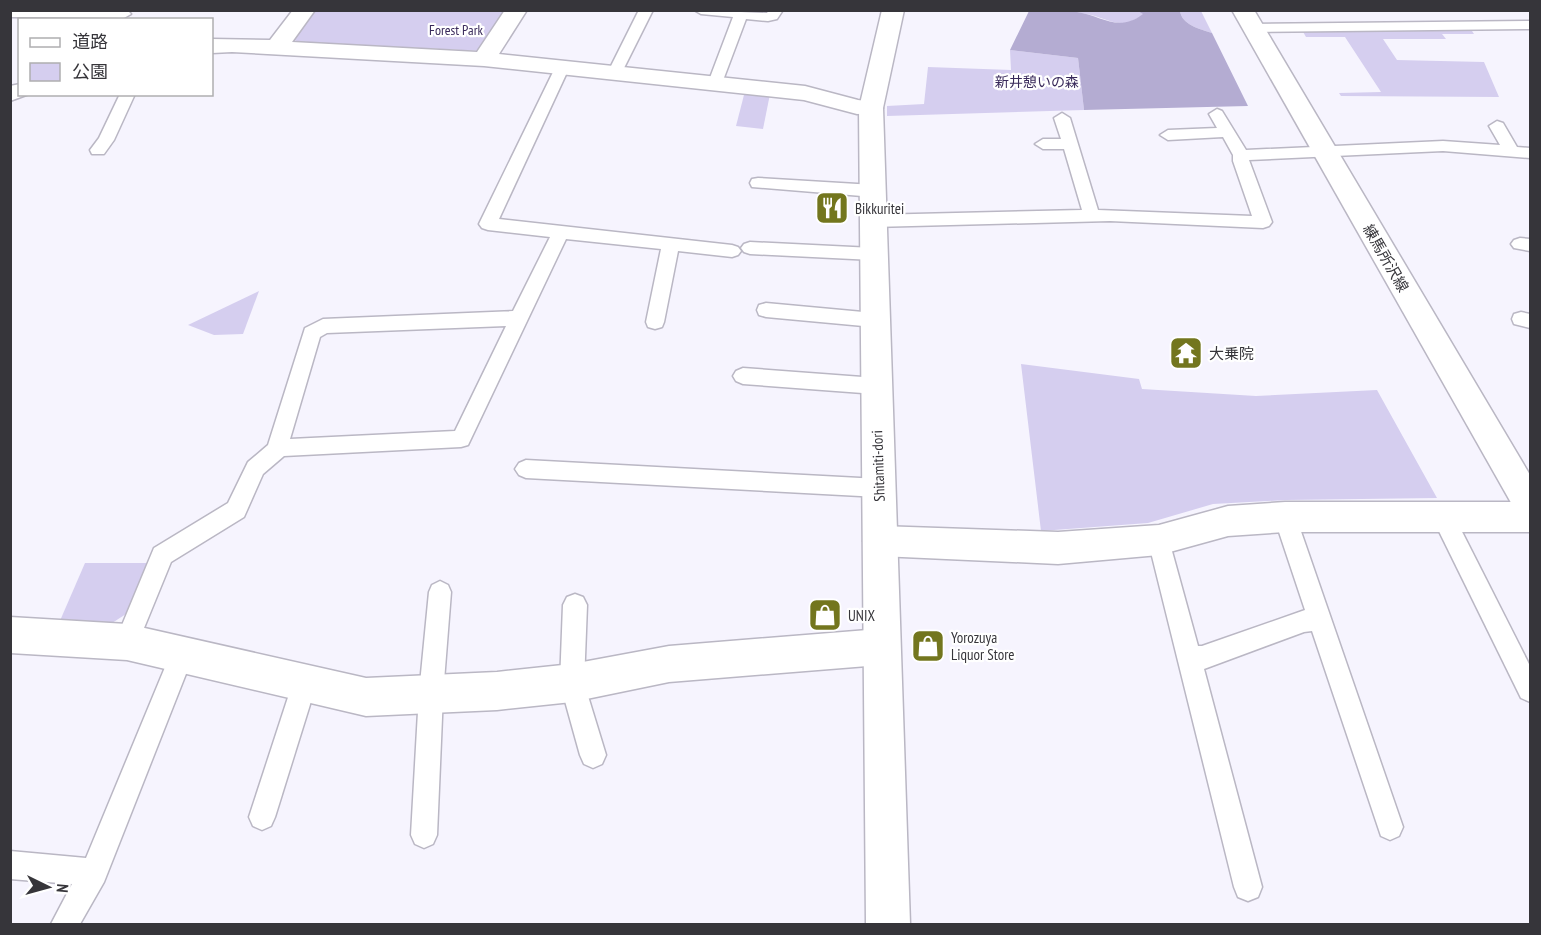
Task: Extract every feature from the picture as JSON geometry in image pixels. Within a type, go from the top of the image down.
[{"type":"street","points":[[276,48],[305,10]]},
{"type":"street","points":[[484,59],[516,10]]},
{"type":"street","name":"Shitamiti-dori","points":[[888,924],[880,646],[871,108],[893,10]]},
{"type":"street","name":"練馬所沢線","points":[[1248,19],[1530,505]]},
{"type":"street","points":[[213,46],[484,59],[806,93],[857,107],[871,108]]},
{"type":"street","points":[[880,541],[1058,548],[1159,540],[1228,521],[1285,517],[1530,516]]},
{"type":"street","points":[[10,635],[127,642],[366,697],[497,691],[572,683],[669,664],[880,646]]},
{"type":"lane","points":[[614,74],[646,10]]},
{"type":"lane","points":[[701,10],[768,17],[772,16],[776,10]]},
{"type":"lane","points":[[10,13],[123,15]]},
{"type":"lane","points":[[715,83],[741,14]]},
{"type":"lane","points":[[1248,19],[1530,25]]},
{"type":"lane","points":[[562,68],[488,224],[732,251]]},
{"type":"lane","points":[[98,150],[106,140],[127,96]]},
{"type":"lane","points":[[758,183],[873,206],[1263,222],[1241,161],[1241,155],[1217,114]]},
{"type":"lane","points":[[1062,118],[1092,216]]},
{"type":"lane","points":[[1497,126],[1511,151]]},
{"type":"lane","points":[[1168,135],[1227,132]]},
{"type":"lane","points":[[1042,144],[1070,144]]},
{"type":"lane","points":[[1241,155],[1443,146],[1530,153]]},
{"type":"lane","points":[[127,642],[162,555],[236,510],[255,468],[279,448],[461,440],[560,232]]},
{"type":"lane","points":[[655,322],[671,244]]},
{"type":"lane","points":[[750,248],[873,254]]},
{"type":"lane","points":[[766,310],[874,320]]},
{"type":"lane","points":[[279,448],[278,444],[308,344],[316,329],[323,326],[520,318]]},
{"type":"lane","points":[[743,376],[876,386]]},
{"type":"lane","points":[[526,469],[879,488]]},
{"type":"lane","points":[[1285,517],[1390,827]]},
{"type":"lane","points":[[1443,517],[1530,690]]},
{"type":"lane","points":[[1159,540],[1248,887]]},
{"type":"lane","points":[[424,835],[431,694],[440,592]]},
{"type":"lane","points":[[575,605],[572,683],[593,755]]},
{"type":"lane","points":[[1189,658],[1202,658],[1304,621],[1320,620]]},
{"type":"lane","points":[[65,924],[94,872],[181,656]]},
{"type":"lane","points":[[262,817],[305,682]]},
{"type":"lane","points":[[10,865],[94,872]]},
{"type":"green space","points":[[1138,10],[1144,14],[1130,22],[1123,23],[1077,12],[1034,11]]},
{"type":"green space","name":"Forest Park","points":[[315,11],[510,11],[482,51],[299,42],[292,39]]},
{"type":"green space","points":[[1180,11],[1201,11],[1212,33],[1188,23],[1181,16]]},
{"type":"green space","points":[[1470,28],[1474,34],[1442,34],[1446,39],[1383,39],[1397,60],[1484,62],[1499,97],[1341,96],[1339,93],[1381,92],[1345,37],[1306,37],[1302,30]]},
{"type":"green space","name":"新井憩いの森","points":[[1010,50],[1078,58],[1084,110],[887,116],[887,106],[924,104],[928,67],[1011,70]]},
{"type":"green space","points":[[745,91],[770,94],[763,129],[736,126]]},
{"type":"green space","points":[[259,291],[243,334],[214,335],[188,325]]},
{"type":"green space","points":[[1021,364],[1139,379],[1142,389],[1256,396],[1377,390],[1437,498],[1286,500],[1213,504],[1148,523],[1041,531]]},
{"type":"green space","points":[[85,563],[147,563],[126,614],[109,625],[59,623]]},
{"type":"shaded area","points":[[1029,11],[1077,12],[1118,23],[1134,20],[1143,14],[1138,11],[1180,11],[1181,16],[1188,23],[1212,33],[1248,106],[1084,110],[1078,58],[1010,50]]},
{"type":"place","name":"Bikkuritei","points":[[832,208]]},
{"type":"place","name":"大乗院","points":[[1186,353]]},
{"type":"place","name":"UNIX","points":[[825,615]]},
{"type":"place","name":"Yorozuya Liquor Store","points":[[928,646]]}]
